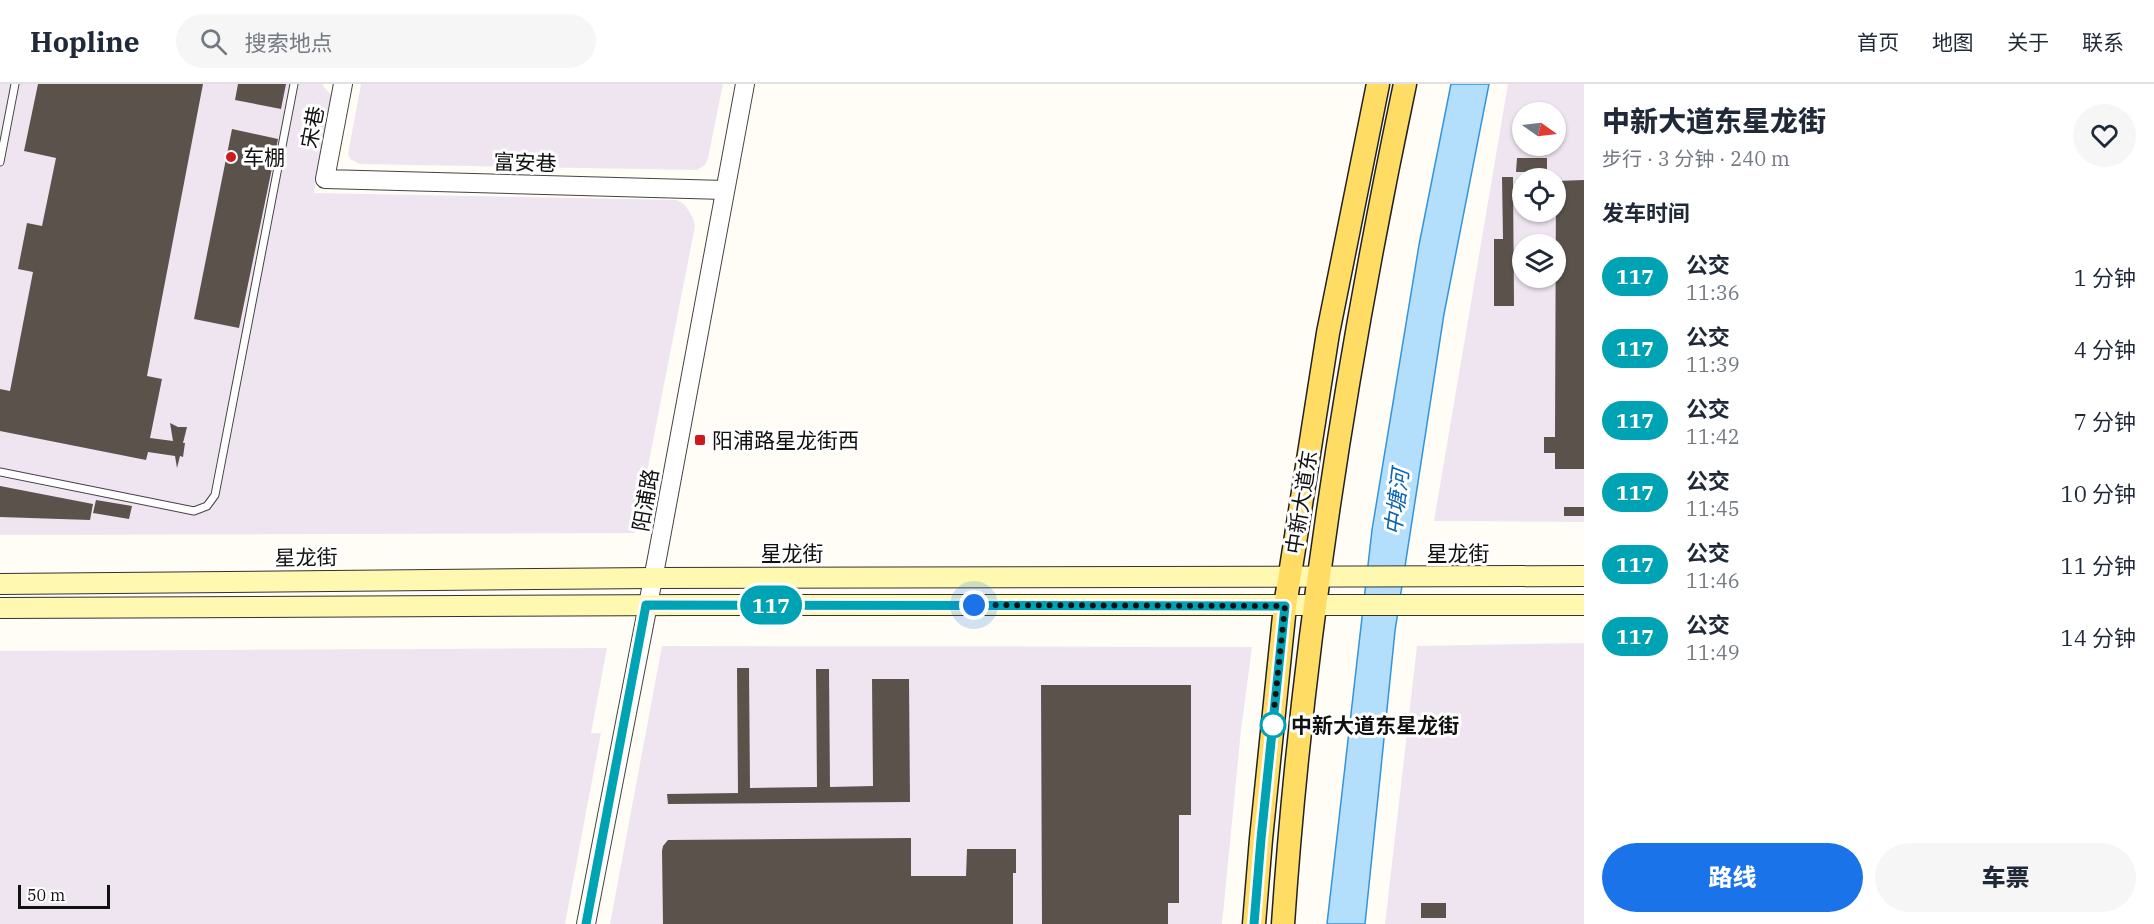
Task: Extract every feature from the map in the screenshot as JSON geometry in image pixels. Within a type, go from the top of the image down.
[{"type":"main road","name":"中新大道东","points":[[1254,924],[1289,576],[1328,333],[1378,84]]},
{"type":"main road","name":"中新大道东","points":[[1283,924],[1300,737],[1319,576],[1353,361],[1405,84]]},
{"type":"main road","name":"星龙街","points":[[0,584],[652,578],[1584,576]]},
{"type":"main road","points":[[0,608],[1584,605]]},
{"type":"street","name":"宋巷","points":[[325,179],[343,84]]},
{"type":"street","name":"阳浦路","points":[[586,924],[745,84]]},
{"type":"street","name":"富安巷","points":[[325,179],[725,190]]},
{"type":"lane","points":[[0,162],[15,84]]},
{"type":"lane","points":[[0,472],[194,511],[207,506],[215,495],[294,84]]},
{"type":"shaded area","points":[[0,84],[323,84],[332,96],[314,193],[677,200],[685,205],[695,226],[635,533],[0,535]]},
{"type":"shaded area","points":[[361,84],[723,84],[708,158],[705,165],[697,170],[360,164],[350,159],[348,154]]},
{"type":"shaded area","points":[[1508,84],[1584,84],[1584,522],[1434,521]]},
{"type":"shaded area","points":[[1584,643],[1584,924],[1385,924],[1417,646]]},
{"type":"shaded area","points":[[662,646],[1252,647],[1241,730],[1222,924],[610,924]]},
{"type":"shaded area","points":[[607,648],[591,733],[601,733],[565,924],[0,924],[0,651]]},
{"type":"water","name":"中塘河","points":[[1451,84],[1489,84],[1444,314],[1395,631],[1365,924],[1327,924],[1372,530],[1419,245]]},
{"type":"building","points":[[38,84],[203,84],[147,376],[162,379],[150,438],[173,441],[170,423],[178,427],[187,427],[183,443],[185,443],[183,457],[180,456],[177,468],[175,456],[148,452],[146,460],[0,431],[0,389],[10,391],[33,272],[18,269],[27,223],[42,226],[56,158],[24,151]]},
{"type":"building","points":[[238,84],[286,84],[281,109],[235,100]]},
{"type":"building","points":[[232,129],[278,139],[239,328],[194,319]]},
{"type":"building","points":[[1517,158],[1547,158],[1547,168],[1516,168]]},
{"type":"building","points":[[1502,177],[1512,177],[1514,306],[1494,306],[1494,239],[1503,239]]},
{"type":"building","points":[[1584,180],[1584,469],[1555,469],[1555,453],[1544,453],[1544,437],[1555,437],[1556,288],[1566,288],[1566,234],[1556,234],[1556,222],[1566,222],[1566,181]]},
{"type":"building","points":[[0,486],[93,504],[90,520],[0,517]]},
{"type":"building","points":[[96,500],[132,506],[129,519],[93,513]]},
{"type":"building","points":[[1564,507],[1584,507],[1584,516],[1564,516]]},
{"type":"building","points":[[737,668],[749,668],[750,788],[817,787],[816,669],[829,669],[830,787],[873,786],[872,679],[909,679],[910,802],[668,804],[667,794],[738,793]]},
{"type":"building","points":[[1041,685],[1191,685],[1191,815],[1179,815],[1179,903],[1168,903],[1168,924],[1042,924]]},
{"type":"building","points":[[911,838],[911,876],[966,876],[967,849],[1016,849],[1016,873],[1013,873],[1013,924],[663,924],[662,851],[668,840]]},
{"type":"building","points":[[1421,903],[1446,903],[1446,918],[1421,918]]},
{"type":"bus line","name":"117","points":[[586,924],[646,605],[1285,606],[1254,924]]},
{"type":"place","name":"车棚","points":[[231,157]]},
{"type":"place","name":"阳浦路星龙街西","points":[[700,440]]},
{"type":"place","name":"中新大道东星龙街","points":[[1273,725]]},
{"type":"route","points":[[974,605],[1285,606],[1272,729],[1273,725]]}]
